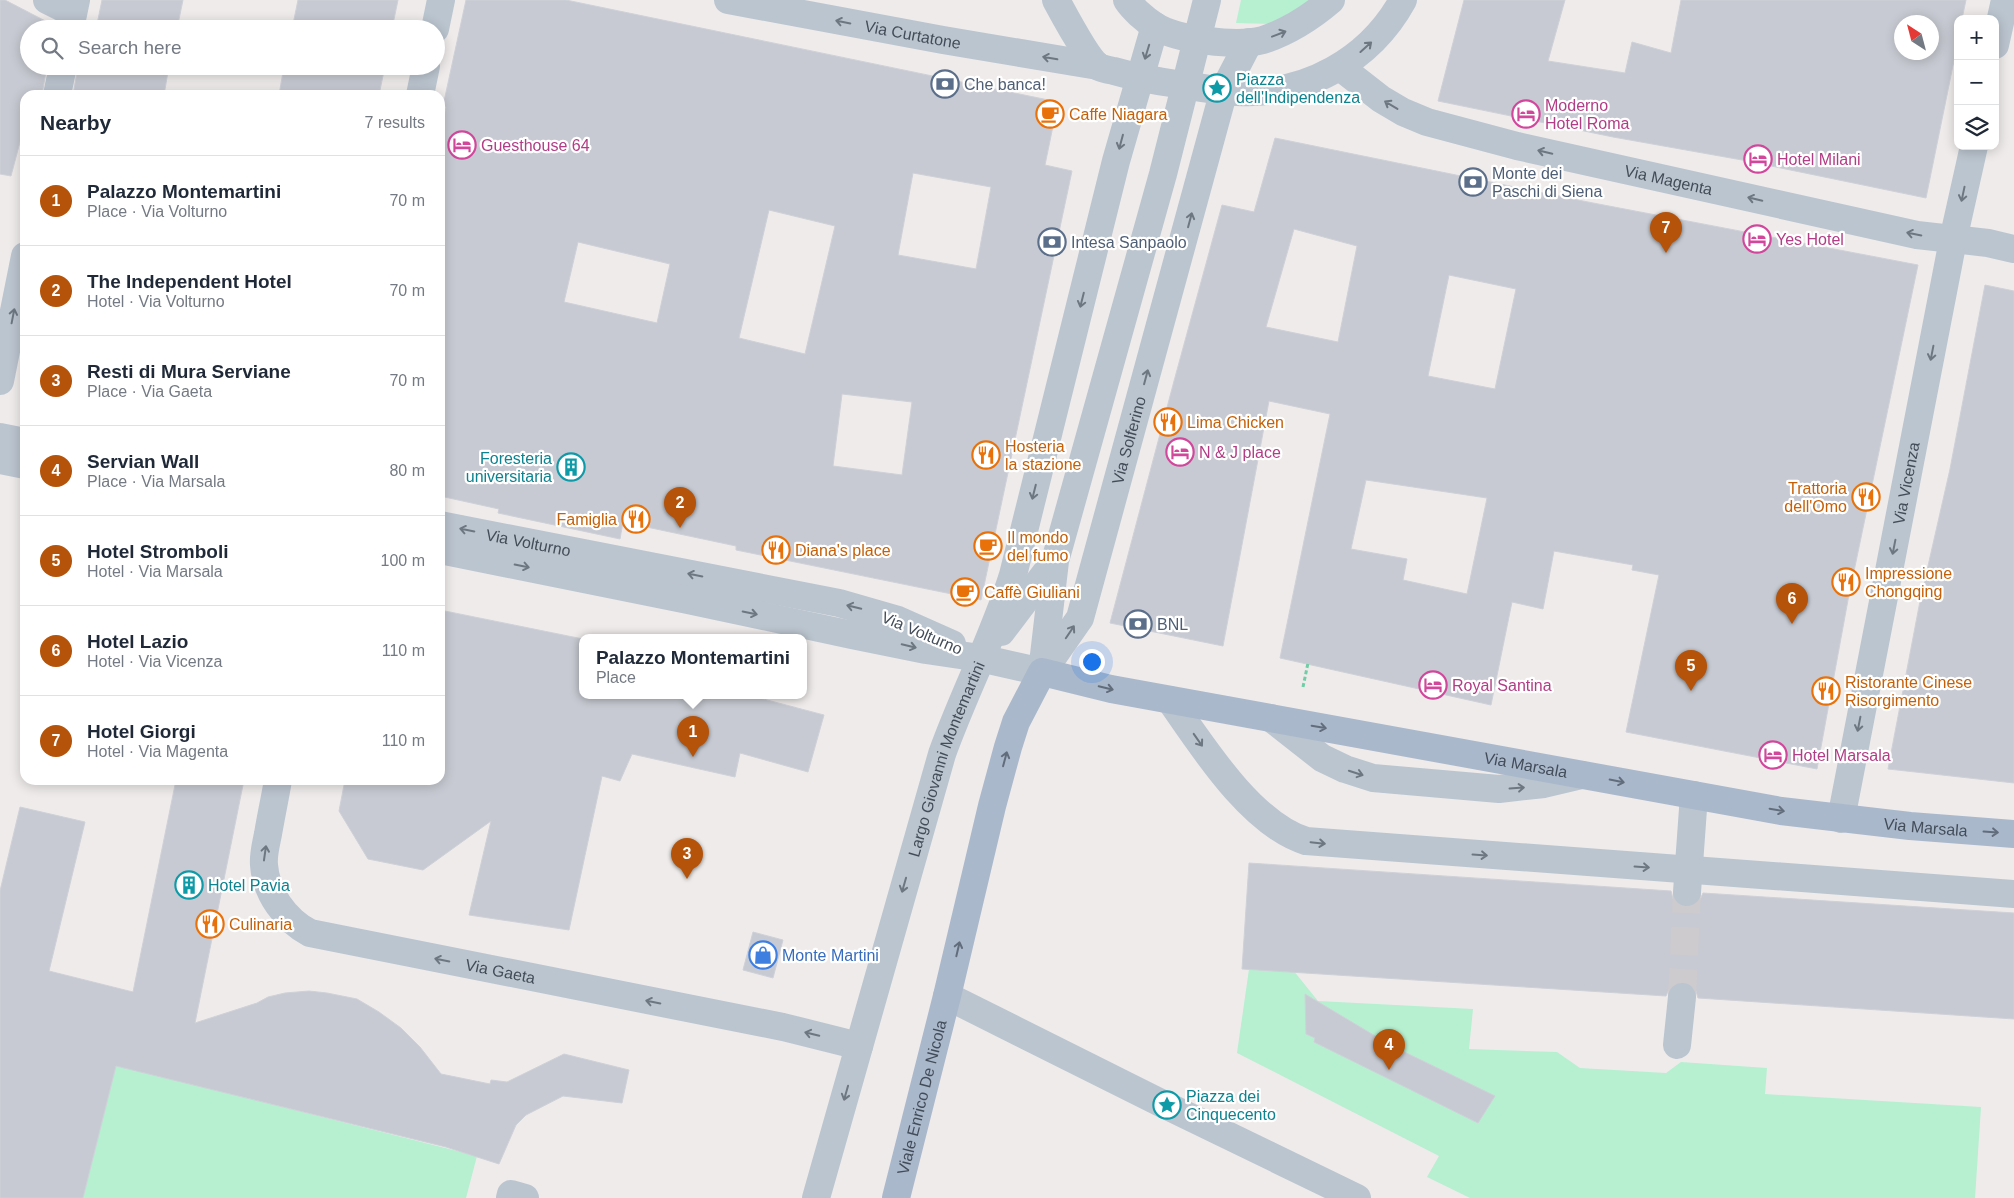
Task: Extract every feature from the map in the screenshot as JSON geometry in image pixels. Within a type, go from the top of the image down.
[{"type":"main road","name":"Via Marsala","points":[[1042,672],[1111,689],[1782,811],[1910,826],[2014,834]]},
{"type":"main road","points":[[947,996],[992,806],[1008,747],[1016,722],[1042,672]]},
{"type":"main road","name":"Viale Enrico De Nicola","points":[[896,1198],[947,996]]},
{"type":"street","points":[[47,0],[73,14]]},
{"type":"street","points":[[437,20],[441,0]]},
{"type":"street","name":"Via Curtatone","points":[[728,0],[943,40],[1098,66]]},
{"type":"street","points":[[1056,0],[1078,38],[1098,66],[1138,78],[1237,92],[1280,90],[1319,78],[1340,67],[1374,40],[1397,12],[1403,0]]},
{"type":"street","points":[[1127,0],[1155,26],[1196,40],[1249,42],[1291,29],[1311,17],[1331,0]]},
{"type":"street","points":[[1042,672],[1055,561],[1186,85],[1207,0]]},
{"type":"street","points":[[1999,27],[2005,0]]},
{"type":"street","points":[[980,658],[1000,612],[1013,575],[1138,78],[1155,26]]},
{"type":"street","name":"Via Solferino","points":[[1042,672],[1080,618],[1224,90],[1249,42]]},
{"type":"street","name":"Via Magenta","points":[[1340,67],[1386,102],[1403,112],[1427,122],[1517,146],[1917,235],[1988,243],[2014,249]]},
{"type":"street","points":[[58,90],[61,75]]},
{"type":"street","points":[[421,90],[424,75]]},
{"type":"street","name":"Via Vicenza","points":[[1840,819],[1953,240],[1973,150]]},
{"type":"street","points":[[0,381],[20,281]]},
{"type":"street","points":[[0,437],[20,441]]},
{"type":"street","points":[[0,460],[20,465]]},
{"type":"street","name":"Via Volturno","points":[[445,525],[839,603],[898,620],[980,658]]},
{"type":"street","name":"Via Volturno","points":[[445,551],[926,650],[980,658]]},
{"type":"street","points":[[980,658],[1055,561]]},
{"type":"street","name":"Largo Giovanni Montemartini","points":[[859,1046],[942,754],[958,708],[980,658],[1042,672]]},
{"type":"street","points":[[1170,700],[1209,756],[1250,804],[1275,826],[1294,837],[1317,843],[1687,881],[2014,894]]},
{"type":"street","points":[[1272,718],[1322,758],[1345,770],[1373,778],[1499,789],[1544,784],[1582,775]]},
{"type":"street","name":"Via Gaeta","points":[[277,785],[264,852],[265,874],[271,892],[284,913],[299,927],[310,933],[783,1027],[859,1046]]},
{"type":"street","points":[[1687,881],[1694,795]]},
{"type":"street","points":[[947,996],[1159,1102],[1358,1198]]},
{"type":"street","points":[[1677,1045],[1682,997]]},
{"type":"street","points":[[816,1198],[859,1046]]},
{"type":"street","points":[[510,1198],[511,1194],[525,1198]]},
{"type":"green space","points":[[1241,0],[1313,0],[1272,24],[1236,23]]},
{"type":"green space","points":[[1249,969],[1293,970],[1318,1001],[1473,1009],[1469,1049],[1557,1052],[1580,1068],[1666,1073],[1681,1062],[1767,1068],[1765,1094],[1981,1107],[1975,1198],[1470,1198],[1427,1177],[1439,1156],[1237,1053]]},
{"type":"green space","points":[[116,1065],[477,1156],[466,1198],[83,1198]]},
{"type":"building","points":[[0,0],[5,0],[43,20],[20,20],[20,75],[45,75],[43,90],[20,90],[20,142],[11,176],[0,174]]},
{"type":"building","points":[[102,0],[183,0],[179,20],[98,20]]},
{"type":"building","points":[[298,0],[398,0],[394,20],[294,20]]},
{"type":"building","points":[[466,0],[566,0],[1058,102],[1045,165],[1072,171],[981,600],[736,550],[736,546],[623,522],[620,539],[498,513],[499,509],[445,497],[445,97]],"holes":[[[913,173],[991,187],[976,269],[898,255]],[[769,210],[835,226],[805,354],[739,338]],[[578,242],[670,264],[657,323],[564,302]],[[842,394],[912,402],[902,475],[833,466]]]},
{"type":"building","points":[[1464,0],[1565,0],[1548,61],[1625,73],[1632,42],[1671,53],[1681,0],[1966,0],[1963,15],[1954,15],[1954,61],[1926,198],[1742,160],[1613,137],[1438,101]]},
{"type":"building","points":[[76,75],[167,75],[165,90],[74,90]]},
{"type":"building","points":[[282,75],[383,75],[380,90],[280,90]]},
{"type":"building","points":[[1275,138],[1588,202],[1918,265],[1848,600],[1817,769],[1626,732],[1659,575],[1632,570],[1633,565],[1554,551],[1543,609],[1512,602],[1491,705],[1280,658],[1330,414],[1269,401],[1223,646],[1110,623],[1222,205],[1254,212]],"holes":[[[1294,229],[1357,246],[1338,342],[1266,327]],[[1449,275],[1516,289],[1495,389],[1428,376]],[[1366,480],[1487,498],[1467,594],[1403,580],[1407,559],[1351,549]]]},
{"type":"building","points":[[1985,285],[2014,291],[2014,783],[1888,769],[1920,601],[1950,469]]},
{"type":"building","points":[[445,611],[579,638],[579,699],[763,699],[824,715],[808,772],[740,753],[735,777],[632,754],[620,781],[602,776],[569,930],[469,915],[491,821],[423,870],[368,859],[339,811],[344,785],[445,785]]},
{"type":"building","points":[[175,785],[243,785],[195,1023],[257,1003],[268,997],[309,991],[357,999],[379,1012],[401,1028],[420,1047],[441,1074],[490,1084],[491,1080],[507,1082],[564,1054],[629,1070],[622,1103],[563,1096],[526,1115],[516,1125],[499,1164],[446,1147],[116,1066],[83,1198],[0,1198],[0,891],[20,807],[85,822],[49,971],[133,992]]},
{"type":"building","points":[[1249,863],[1671,891],[1673,899],[1678,905],[1685,907],[1694,906],[1700,900],[1703,893],[2014,913],[2014,1019],[1698,998],[1692,985],[1683,981],[1670,987],[1666,996],[1242,969]]},
{"type":"building","name":"Monte Martini","points":[[753,932],[783,940],[773,978],[743,970]]},
{"type":"building","points":[[1305,994],[1392,1046],[1495,1096],[1478,1123],[1314,1042],[1315,1038],[1306,1034]]},
{"type":"tunnel","points":[[1682,997],[1687,892]]},
{"type":"place","name":"Che banca!","points":[[945,84]]},
{"type":"place","name":"Piazza dell'Indipendenza","points":[[1217,88]]},
{"type":"place","name":"Caffe Niagara","points":[[1050,114]]},
{"type":"place","name":"Moderno Hotel Roma","points":[[1526,114]]},
{"type":"place","name":"Guesthouse 64","points":[[462,145]]},
{"type":"place","name":"Hotel Milani","points":[[1758,159]]},
{"type":"place","name":"Monte dei Paschi di Siena","points":[[1473,182]]},
{"type":"place","name":"Yes Hotel","points":[[1757,239]]},
{"type":"place","name":"Intesa Sanpaolo","points":[[1052,242]]},
{"type":"place","name":"Hotel Giorgi","points":[[1666,253]]},
{"type":"place","name":"Lima Chicken","points":[[1168,422]]},
{"type":"place","name":"N & J place","points":[[1180,452]]},
{"type":"place","name":"Hosteria la stazione","points":[[986,455]]},
{"type":"place","name":"Foresteria universitaria","points":[[571,467]]},
{"type":"place","name":"Trattoria dell'Omo","points":[[1866,497]]},
{"type":"place","name":"Famiglia","points":[[636,519]]},
{"type":"place","name":"The Independent Hotel","points":[[680,528]]},
{"type":"place","name":"Il mondo del fumo","points":[[988,546]]},
{"type":"place","name":"Diana's place","points":[[776,550]]},
{"type":"place","name":"Impressione Chongqing","points":[[1846,582]]},
{"type":"place","name":"Caffè Giuliani","points":[[965,592]]},
{"type":"place","name":"BNL","points":[[1138,624]]},
{"type":"place","name":"Hotel Lazio","points":[[1792,624]]},
{"type":"place","name":"Royal Santina","points":[[1433,685]]},
{"type":"place","name":"Hotel Stromboli","points":[[1691,691]]},
{"type":"place","name":"Ristorante Cinese Risorgimento","points":[[1826,691]]},
{"type":"place","name":"Hotel Marsala","points":[[1773,755]]},
{"type":"place","name":"Palazzo Montemartini","points":[[693,757]]},
{"type":"place","name":"Resti di Mura Serviane","points":[[687,879]]},
{"type":"place","name":"Hotel Pavia","points":[[189,885]]},
{"type":"place","name":"Culinaria","points":[[210,924]]},
{"type":"place","name":"Monte Martini","points":[[763,955]]},
{"type":"place","name":"Servian Wall","points":[[1389,1070]]},
{"type":"place","name":"Piazza dei Cinquecento","points":[[1167,1105]]}]
